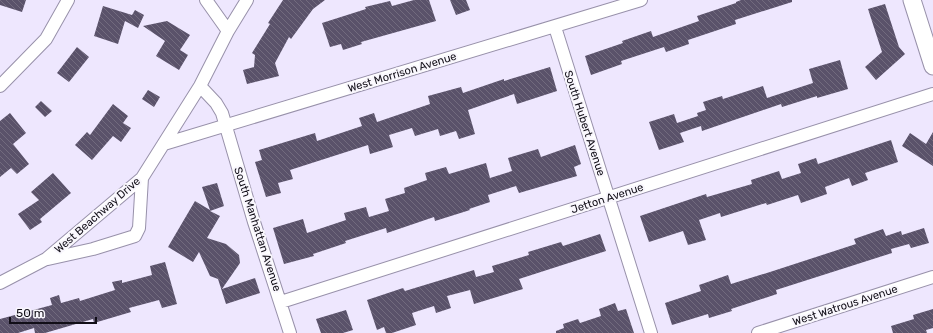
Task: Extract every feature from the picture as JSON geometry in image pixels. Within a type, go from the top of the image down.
[{"type":"street","points":[[0,86],[46,39],[68,0]]},
{"type":"street","points":[[206,0],[228,31]]},
{"type":"street","name":"West Beachway Drive","points":[[0,283],[46,259],[142,178],[200,86],[228,31],[247,0]]},
{"type":"street","name":"West Morrison Avenue","points":[[164,144],[555,27],[640,0]]},
{"type":"street","points":[[912,0],[933,66]]},
{"type":"street","name":"South Hubert Avenue","points":[[555,27],[651,333]]},
{"type":"street","points":[[200,86],[216,103],[222,113],[226,125]]},
{"type":"street","name":"Jetton Avenue","points":[[281,302],[933,94]]},
{"type":"street","name":"South Manhattan Avenue","points":[[226,125],[254,222],[290,333]]},
{"type":"street","points":[[46,259],[93,249],[135,236],[139,228],[142,178]]},
{"type":"street","name":"West Watrous Avenue","points":[[758,333],[933,277]]},
{"type":"building","points":[[0,0],[26,0],[22,12],[0,5]]},
{"type":"building","points":[[283,0],[325,0],[313,9],[291,39],[289,37],[275,63],[279,76],[247,84],[243,70],[254,67],[255,55],[252,53],[270,24],[268,23]]},
{"type":"building","points":[[414,0],[429,0],[436,21],[361,42],[362,44],[343,50],[341,44],[330,47],[322,23],[366,9],[365,7],[390,1],[392,6]]},
{"type":"building","points":[[450,0],[466,0],[470,10],[456,15]]},
{"type":"building","points":[[741,0],[792,0],[792,2],[735,20],[736,24],[688,40],[689,44],[666,52],[664,47],[621,61],[622,64],[591,75],[585,56],[623,43],[622,41],[651,31],[653,37],[699,21],[697,16]]},
{"type":"building","points":[[885,4],[899,47],[905,54],[876,80],[865,67],[882,52],[868,9]]},
{"type":"building","points":[[103,6],[132,15],[135,10],[144,15],[138,28],[125,21],[118,44],[94,36]]},
{"type":"building","points":[[167,21],[190,35],[180,50],[188,55],[179,70],[156,56],[165,41],[143,26]]},
{"type":"building","points":[[77,47],[89,57],[69,82],[57,73]]},
{"type":"building","points":[[840,60],[848,89],[817,98],[817,96],[782,107],[781,104],[702,131],[701,126],[680,133],[684,142],[659,150],[649,122],[674,114],[677,123],[698,116],[697,113],[706,110],[703,102],[722,96],[723,99],[763,86],[767,98],[813,83],[809,69]]},
{"type":"building","points":[[550,67],[557,91],[517,104],[514,94],[468,110],[475,134],[459,139],[456,131],[440,136],[438,129],[415,136],[412,128],[389,135],[393,147],[370,154],[368,145],[290,170],[293,179],[278,183],[281,193],[266,197],[255,162],[262,160],[259,150],[315,133],[317,141],[362,126],[359,118],[374,113],[377,122],[430,104],[428,96],[461,87],[463,93],[504,79],[504,81]]},
{"type":"building","points":[[148,90],[160,97],[154,107],[142,99]]},
{"type":"building","points":[[41,101],[52,111],[45,117],[35,107]]},
{"type":"building","points":[[113,104],[128,116],[123,123],[131,128],[121,142],[113,136],[92,160],[75,145],[87,132],[90,135]]},
{"type":"building","points":[[10,113],[26,133],[13,144],[29,164],[17,174],[11,168],[0,177],[0,121]]},
{"type":"building","points":[[933,132],[933,166],[902,146],[910,133],[926,144]]},
{"type":"building","points":[[891,140],[898,162],[865,173],[868,180],[852,186],[849,178],[825,187],[827,194],[801,203],[798,195],[721,217],[720,213],[699,220],[706,240],[688,245],[683,231],[649,242],[640,216],[706,194],[707,197],[752,184],[751,180],[779,171],[782,179],[801,173],[798,164],[816,158],[818,164]]},
{"type":"building","points":[[575,145],[581,164],[574,167],[577,176],[519,193],[516,186],[488,195],[490,202],[469,209],[470,210],[435,221],[434,217],[387,233],[386,228],[345,241],[346,243],[313,254],[314,256],[284,264],[273,228],[303,219],[307,233],[346,220],[344,213],[366,207],[369,217],[389,211],[385,199],[405,193],[404,188],[427,180],[425,173],[446,167],[449,174],[486,163],[490,178],[512,171],[508,158],[538,149],[541,157]]},
{"type":"building","points":[[53,173],[71,193],[40,219],[42,222],[30,230],[18,214],[39,200],[31,192]]},
{"type":"building","points":[[217,183],[224,206],[210,211],[220,216],[207,238],[226,244],[239,255],[240,263],[222,289],[255,278],[260,293],[226,304],[218,279],[210,276],[199,252],[193,262],[168,247],[195,201],[210,210],[202,187]]},
{"type":"building","points":[[924,228],[929,243],[911,248],[909,244],[891,249],[892,253],[776,290],[777,294],[731,309],[732,311],[709,318],[708,314],[672,325],[665,303],[701,291],[699,285],[728,275],[731,284],[856,244],[854,239],[883,229],[886,236],[901,231],[902,235]]},
{"type":"building","points":[[600,234],[606,251],[519,279],[523,289],[474,304],[470,290],[447,296],[451,308],[436,313],[434,306],[412,313],[416,325],[392,333],[386,333],[384,327],[377,330],[367,300],[403,288],[405,291],[474,270],[476,277],[494,272],[492,266],[529,255],[528,252],[561,242],[563,246]]},
{"type":"building","points":[[165,262],[177,304],[162,308],[159,300],[129,308],[131,312],[94,323],[93,319],[45,333],[35,333],[34,328],[18,333],[0,333],[0,319],[52,305],[50,298],[59,295],[61,303],[79,298],[80,301],[115,290],[112,282],[122,280],[122,283],[152,275],[150,266]]},
{"type":"building","points":[[615,303],[618,311],[626,309],[634,333],[556,333],[556,331],[564,328],[563,324],[578,319],[580,323],[601,316],[599,309]]},
{"type":"building","points":[[933,309],[933,328],[926,330],[927,333],[893,333],[891,326],[914,319],[913,315]]},
{"type":"building","points":[[346,310],[353,330],[343,333],[321,333],[316,319]]}]
